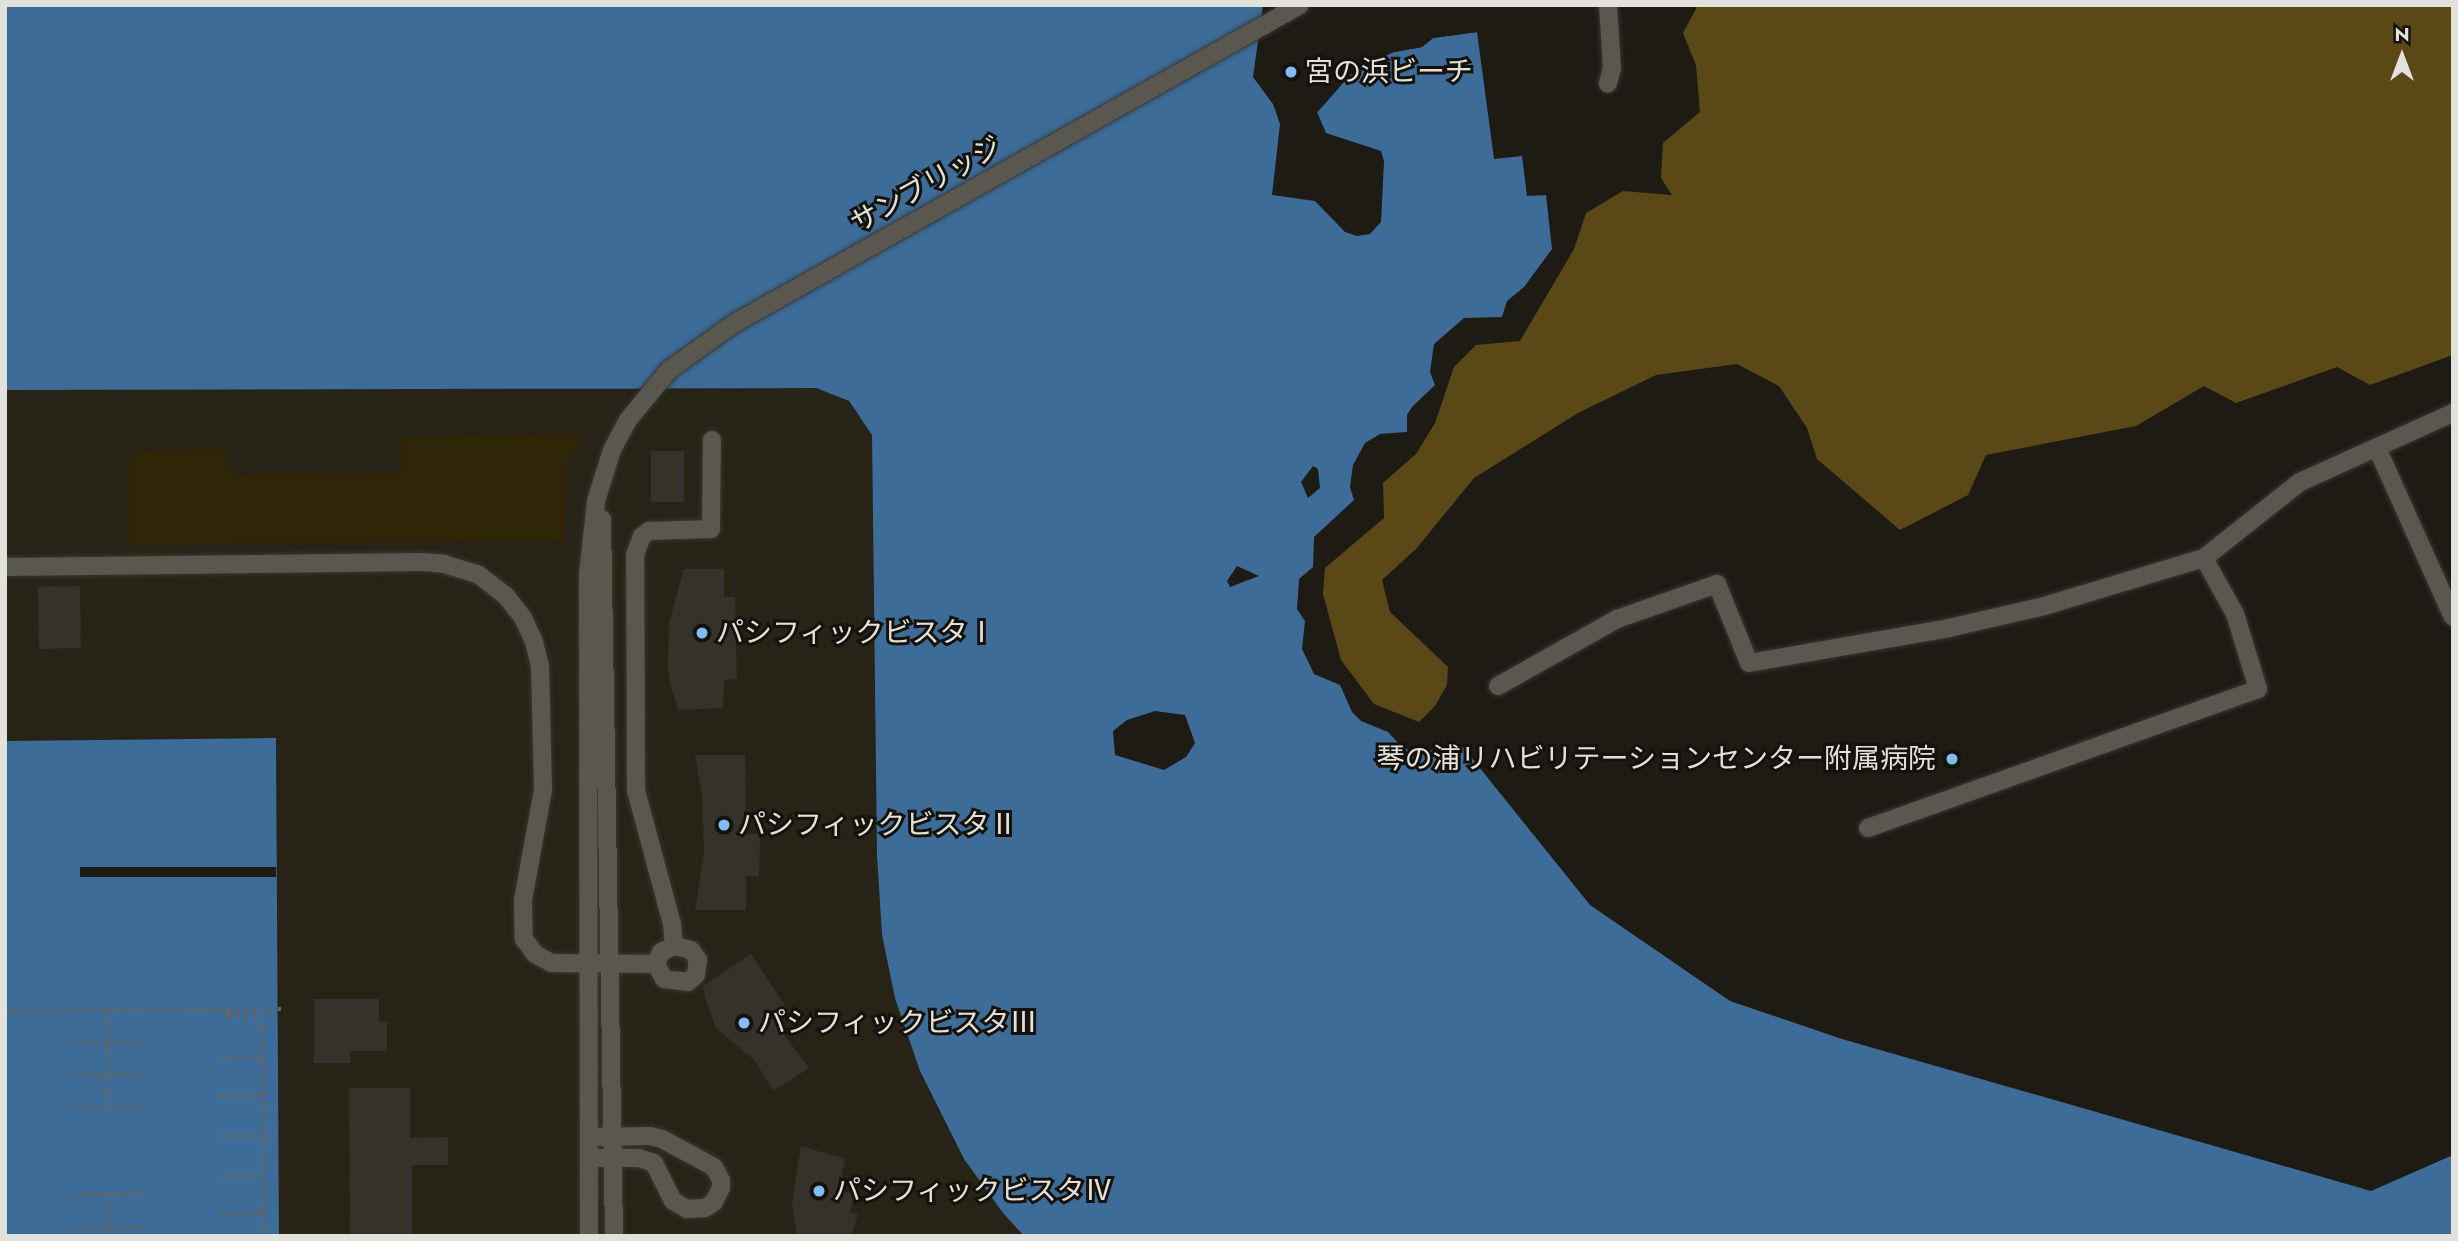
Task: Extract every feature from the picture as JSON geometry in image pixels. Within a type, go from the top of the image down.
[{"type":"street","name":"サンブリッジ","points":[[612,450],[644,397],[669,370],[735,323],[1300,5]]},
{"type":"street","points":[[1608,5],[1612,68],[1608,83]]},
{"type":"street","points":[[1498,686],[1617,619],[1717,584],[1749,663],[1949,628],[2044,606],[2204,558],[2300,482],[2453,413]]},
{"type":"street","points":[[674,946],[672,924],[636,791],[635,555],[642,536],[649,531],[711,529],[712,440]]},
{"type":"street","points":[[2377,448],[2453,617]]},
{"type":"street","points":[[589,1236],[588,574],[596,501],[612,450]]},
{"type":"street","points":[[612,450],[602,511],[614,1236]]},
{"type":"street","points":[[1868,828],[2258,689],[2235,614],[2204,558]]},
{"type":"street","points":[[5,567],[423,562],[462,569],[494,586],[523,618],[534,642],[540,666],[543,790],[523,900],[524,939],[535,954],[551,963],[656,964]]},
{"type":"street","points":[[674,946],[687,948],[695,955],[698,970],[692,979],[682,983],[669,981],[660,975],[656,964],[661,952],[674,946]]},
{"type":"street","points":[[589,1137],[655,1137],[714,1167],[721,1180],[719,1196],[705,1208],[687,1209],[673,1201],[654,1163],[639,1158],[589,1158]]},
{"type":"path","points":[[5,1011],[281,1009]]},
{"type":"path","points":[[107,1010],[107,1107]]},
{"type":"path","points":[[227,1010],[227,1016],[262,1016],[265,1236]]},
{"type":"path","points":[[71,1043],[143,1043]]},
{"type":"path","points":[[221,1057],[263,1057]]},
{"type":"path","points":[[71,1075],[143,1075]]},
{"type":"path","points":[[221,1096],[263,1096]]},
{"type":"path","points":[[71,1108],[143,1107]]},
{"type":"path","points":[[221,1136],[264,1136]]},
{"type":"path","points":[[222,1176],[264,1175]]},
{"type":"path","points":[[108,1194],[108,1236]]},
{"type":"path","points":[[73,1195],[144,1194]]},
{"type":"path","points":[[222,1214],[265,1213]]},
{"type":"path","points":[[73,1228],[145,1227]]},
{"type":"shaded area","points":[[1698,5],[2453,5],[2453,355],[2370,385],[2337,367],[2236,403],[2204,386],[2136,426],[1986,455],[1968,495],[1900,530],[1817,459],[1807,428],[1779,386],[1737,364],[1656,375],[1578,413],[1474,478],[1416,549],[1382,580],[1390,612],[1448,667],[1447,685],[1435,706],[1419,722],[1374,704],[1341,660],[1323,594],[1325,568],[1384,518],[1383,483],[1416,454],[1435,423],[1454,367],[1476,345],[1520,341],[1574,249],[1586,213],[1623,191],[1672,195],[1661,178],[1663,143],[1700,112],[1696,65],[1683,33]]},
{"type":"shaded area","points":[[816,388],[849,401],[872,435],[877,856],[882,935],[1003,1213],[1024,1236],[279,1236],[276,738],[5,741],[5,390]]},
{"type":"shaded area","points":[[586,434],[573,449],[567,462],[564,540],[129,545],[128,462],[141,451],[221,449],[226,452],[227,469],[234,475],[401,473],[400,437]]},
{"type":"water","points":[[5,5],[1263,5],[1253,77],[1273,104],[1280,124],[1272,195],[1315,201],[1345,232],[1357,236],[1370,234],[1381,222],[1384,161],[1381,151],[1326,133],[1317,112],[1350,75],[1371,62],[1394,52],[1422,47],[1433,38],[1477,32],[1494,159],[1522,156],[1527,196],[1546,195],[1552,249],[1524,287],[1507,301],[1502,317],[1464,318],[1434,344],[1430,372],[1435,385],[1407,415],[1407,432],[1380,434],[1365,443],[1353,465],[1350,487],[1354,500],[1314,537],[1313,567],[1299,579],[1297,609],[1305,621],[1302,649],[1314,674],[1340,685],[1352,712],[1361,721],[1388,732],[1403,748],[1416,752],[1463,747],[1590,905],[1730,1001],[1842,1039],[2371,1191],[2453,1155],[2453,1236],[1024,1236],[1003,1213],[964,1159],[920,1071],[895,998],[882,935],[877,856],[872,435],[849,401],[816,388],[5,390]],"holes":[[[1313,466],[1318,469],[1320,488],[1308,498],[1301,482]],[[1237,566],[1259,576],[1230,587],[1227,581]],[[1155,711],[1185,715],[1195,743],[1186,757],[1164,770],[1115,755],[1113,731],[1127,720]]]},
{"type":"water","points":[[276,738],[279,1236],[5,1236],[5,741]]},
{"type":"pier","points":[[1476,29],[1477,32],[1433,38],[1422,47],[1394,52],[1371,62],[1350,75],[1314,116],[1314,110],[1330,90],[1348,72],[1369,58],[1393,49],[1421,44],[1433,35]]},
{"type":"pier","points":[[80,867],[276,867],[276,877],[80,877]]},
{"type":"building","points":[[651,451],[684,451],[684,502],[651,502]]},
{"type":"building","name":"パシフィックビスタⅠ","points":[[684,569],[724,569],[724,597],[735,597],[737,679],[724,680],[723,708],[678,710],[672,690],[668,670],[669,623]]},
{"type":"building","points":[[80,586],[81,648],[39,649],[38,587]]},
{"type":"building","name":"パシフィックビスタⅡ","points":[[695,755],[745,755],[746,834],[760,834],[759,876],[746,876],[746,910],[695,910],[704,853],[702,795]]},
{"type":"building","name":"パシフィックビスタⅢ","points":[[751,954],[786,1007],[771,1017],[809,1068],[774,1091],[754,1060],[716,1028],[705,998],[703,986]]},
{"type":"building","points":[[314,999],[379,999],[379,1022],[387,1022],[387,1051],[350,1051],[350,1063],[314,1063]]},
{"type":"building","points":[[349,1088],[410,1088],[410,1138],[448,1137],[448,1165],[412,1165],[412,1235],[350,1236]]},
{"type":"building","name":"パシフィックビスタⅣ","points":[[801,1146],[845,1159],[839,1190],[855,1194],[850,1212],[858,1214],[851,1236],[797,1236],[792,1203]]},
{"type":"place","name":"宮の浜ビーチ","points":[[1291,72]]},
{"type":"place","name":"パシフィックビスタⅠ","points":[[702,633]]},
{"type":"place","name":"琴の浦リハビリテーションセンター附属病院","points":[[1952,759]]},
{"type":"place","name":"パシフィックビスタⅡ","points":[[724,825]]},
{"type":"place","name":"パシフィックビスタⅢ","points":[[744,1023]]},
{"type":"place","name":"パシフィックビスタⅣ","points":[[819,1191]]}]
